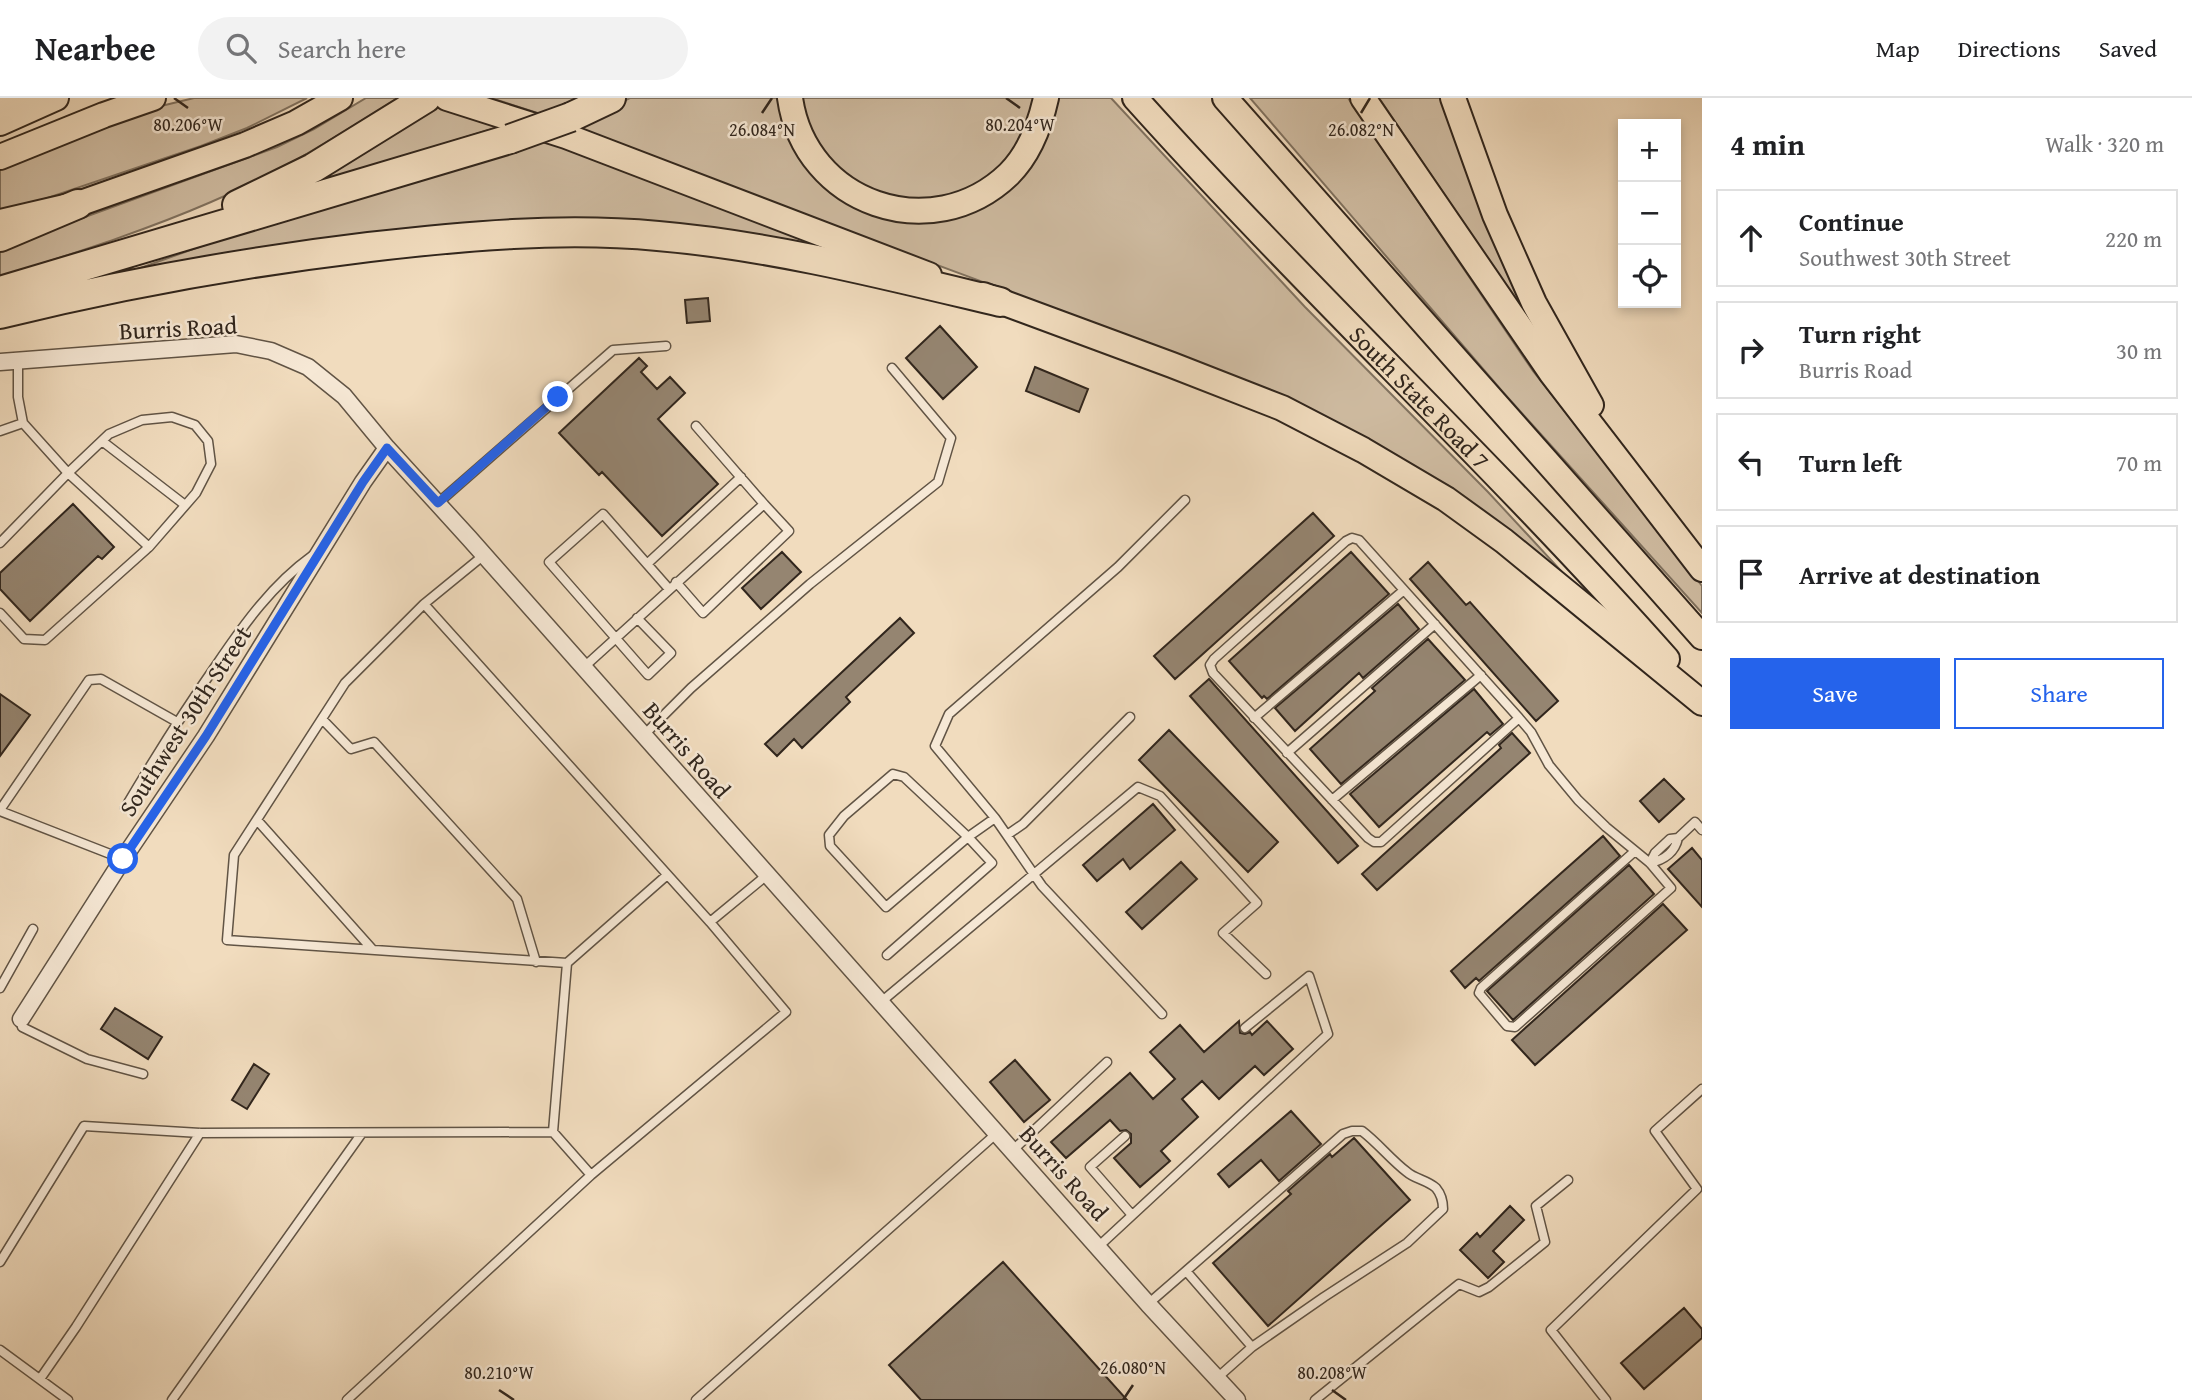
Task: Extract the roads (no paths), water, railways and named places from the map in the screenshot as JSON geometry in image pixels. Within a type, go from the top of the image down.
[{"type":"highway","points":[[0,109],[25,98]]},
{"type":"highway","points":[[128,251],[231,208],[313,168],[426,98]]},
{"type":"highway","points":[[0,291],[510,139],[570,117],[611,98]]},
{"type":"highway","points":[[0,237],[78,204]]},
{"type":"highway","points":[[0,314],[94,291],[305,255],[442,238],[552,232],[657,236],[743,246],[826,261],[1000,302]]},
{"type":"main road","points":[[0,123],[56,98]]},
{"type":"main road","points":[[0,157],[153,98]]},
{"type":"main road","points":[[0,222],[78,204],[245,145],[296,123],[340,98]]},
{"type":"main road","points":[[447,98],[566,136],[1282,408],[1363,450],[1446,499],[1504,541],[1702,700]]},
{"type":"main road","points":[[790,98],[800,136],[816,162],[836,183],[866,201],[899,211],[930,211],[961,205],[978,197],[1010,173],[1027,151],[1040,124],[1046,98]]},
{"type":"main road","name":"South State Road 7","points":[[1135,98],[1244,215],[1533,512],[1702,700]]},
{"type":"main road","name":"South State Road 7","points":[[1225,98],[1702,637]]},
{"type":"main road","points":[[1363,98],[1544,363],[1702,569]]},
{"type":"main road","points":[[1453,98],[1495,215],[1534,303],[1636,485]]},
{"type":"street","name":"Burris Road","points":[[0,362],[236,344],[271,351],[308,367],[344,396],[387,448],[1148,1304],[1237,1400]]},
{"type":"street","name":"Southwest 30th Street","points":[[21,1019],[123,859],[206,736],[387,448]]},
{"type":"lane","points":[[438,503],[613,350],[666,346]]},
{"type":"lane","points":[[18,361],[18,397],[23,423],[68,473],[149,547]]},
{"type":"lane","points":[[644,735],[691,688],[810,584],[938,482],[951,438],[892,368]]},
{"type":"lane","points":[[0,543],[109,434],[142,420],[172,417],[195,425],[208,441],[211,464],[196,493],[149,547],[46,640],[24,639],[0,613]]},
{"type":"lane","points":[[0,431],[23,423]]},
{"type":"lane","points":[[676,582],[703,613],[789,531],[696,426]]},
{"type":"lane","points":[[102,441],[185,505]]},
{"type":"lane","points":[[648,564],[741,477]]},
{"type":"lane","points":[[1162,1014],[1042,886],[995,818],[935,746],[949,713],[1118,567],[1185,500]]},
{"type":"lane","points":[[584,667],[764,503]]},
{"type":"lane","points":[[637,618],[671,653],[648,675],[549,562],[603,514],[668,589]]},
{"type":"lane","points":[[1520,718],[1381,842],[1374,842],[1367,838],[1254,718],[1213,673],[1210,665],[1346,541],[1352,538],[1359,540],[1520,718],[1549,765],[1578,800],[1650,863],[1671,888],[1515,1027],[1507,1026],[1479,993],[1481,988],[1635,851]]},
{"type":"lane","points":[[125,808],[177,722],[247,620],[295,569],[321,551]]},
{"type":"lane","points":[[484,555],[424,604],[345,683],[234,855],[227,940],[567,963],[666,876]]},
{"type":"lane","points":[[1254,718],[1404,590]]},
{"type":"lane","points":[[347,1400],[591,1175],[786,1012],[709,922],[424,604]]},
{"type":"lane","points":[[1287,753],[1435,624]]},
{"type":"lane","points":[[1332,800],[1481,675]]},
{"type":"lane","points":[[123,859],[0,811],[89,680],[101,679],[177,722]]},
{"type":"lane","points":[[1007,835],[1023,824],[1130,717]]},
{"type":"lane","points":[[322,719],[351,749],[374,742],[517,899],[536,962]]},
{"type":"lane","points":[[887,955],[992,863],[968,837],[904,777],[893,775],[844,816],[829,835],[830,846],[886,906],[968,837],[995,818]]},
{"type":"lane","points":[[881,1002],[1138,786],[1160,796],[1257,903],[1223,933],[1266,974]]},
{"type":"lane","points":[[257,820],[372,949]]},
{"type":"lane","points":[[1650,863],[1655,853],[1670,839],[1678,838],[1695,822],[1702,830]]},
{"type":"lane","points":[[709,922],[767,875]]},
{"type":"lane","points":[[0,988],[33,929]]},
{"type":"lane","points":[[567,963],[552,1132],[591,1175]]},
{"type":"lane","points":[[1099,1246],[1328,1034],[1309,975],[1245,1028]]},
{"type":"lane","points":[[21,1019],[22,1027],[87,1059],[143,1074]]},
{"type":"lane","points":[[1013,1150],[1107,1062]]},
{"type":"lane","points":[[1606,1400],[1551,1330],[1697,1189],[1655,1131],[1702,1089]]},
{"type":"lane","points":[[0,1262],[84,1126],[200,1133],[552,1132]]},
{"type":"lane","points":[[1148,1304],[1343,1134],[1352,1130],[1362,1131],[1403,1169],[1437,1189],[1443,1200],[1443,1209],[1407,1243],[1252,1347],[1217,1378]]},
{"type":"lane","points":[[40,1378],[76,1327],[200,1133]]},
{"type":"lane","points":[[172,1400],[362,1133]]},
{"type":"lane","points":[[696,1400],[997,1133]]},
{"type":"lane","points":[[1125,1136],[1090,1167],[1132,1214]]},
{"type":"lane","points":[[1315,1400],[1459,1284],[1479,1292],[1545,1242],[1536,1206],[1568,1180]]},
{"type":"lane","points":[[1186,1271],[1252,1347]]},
{"type":"lane","points":[[0,1350],[68,1400]]}]
